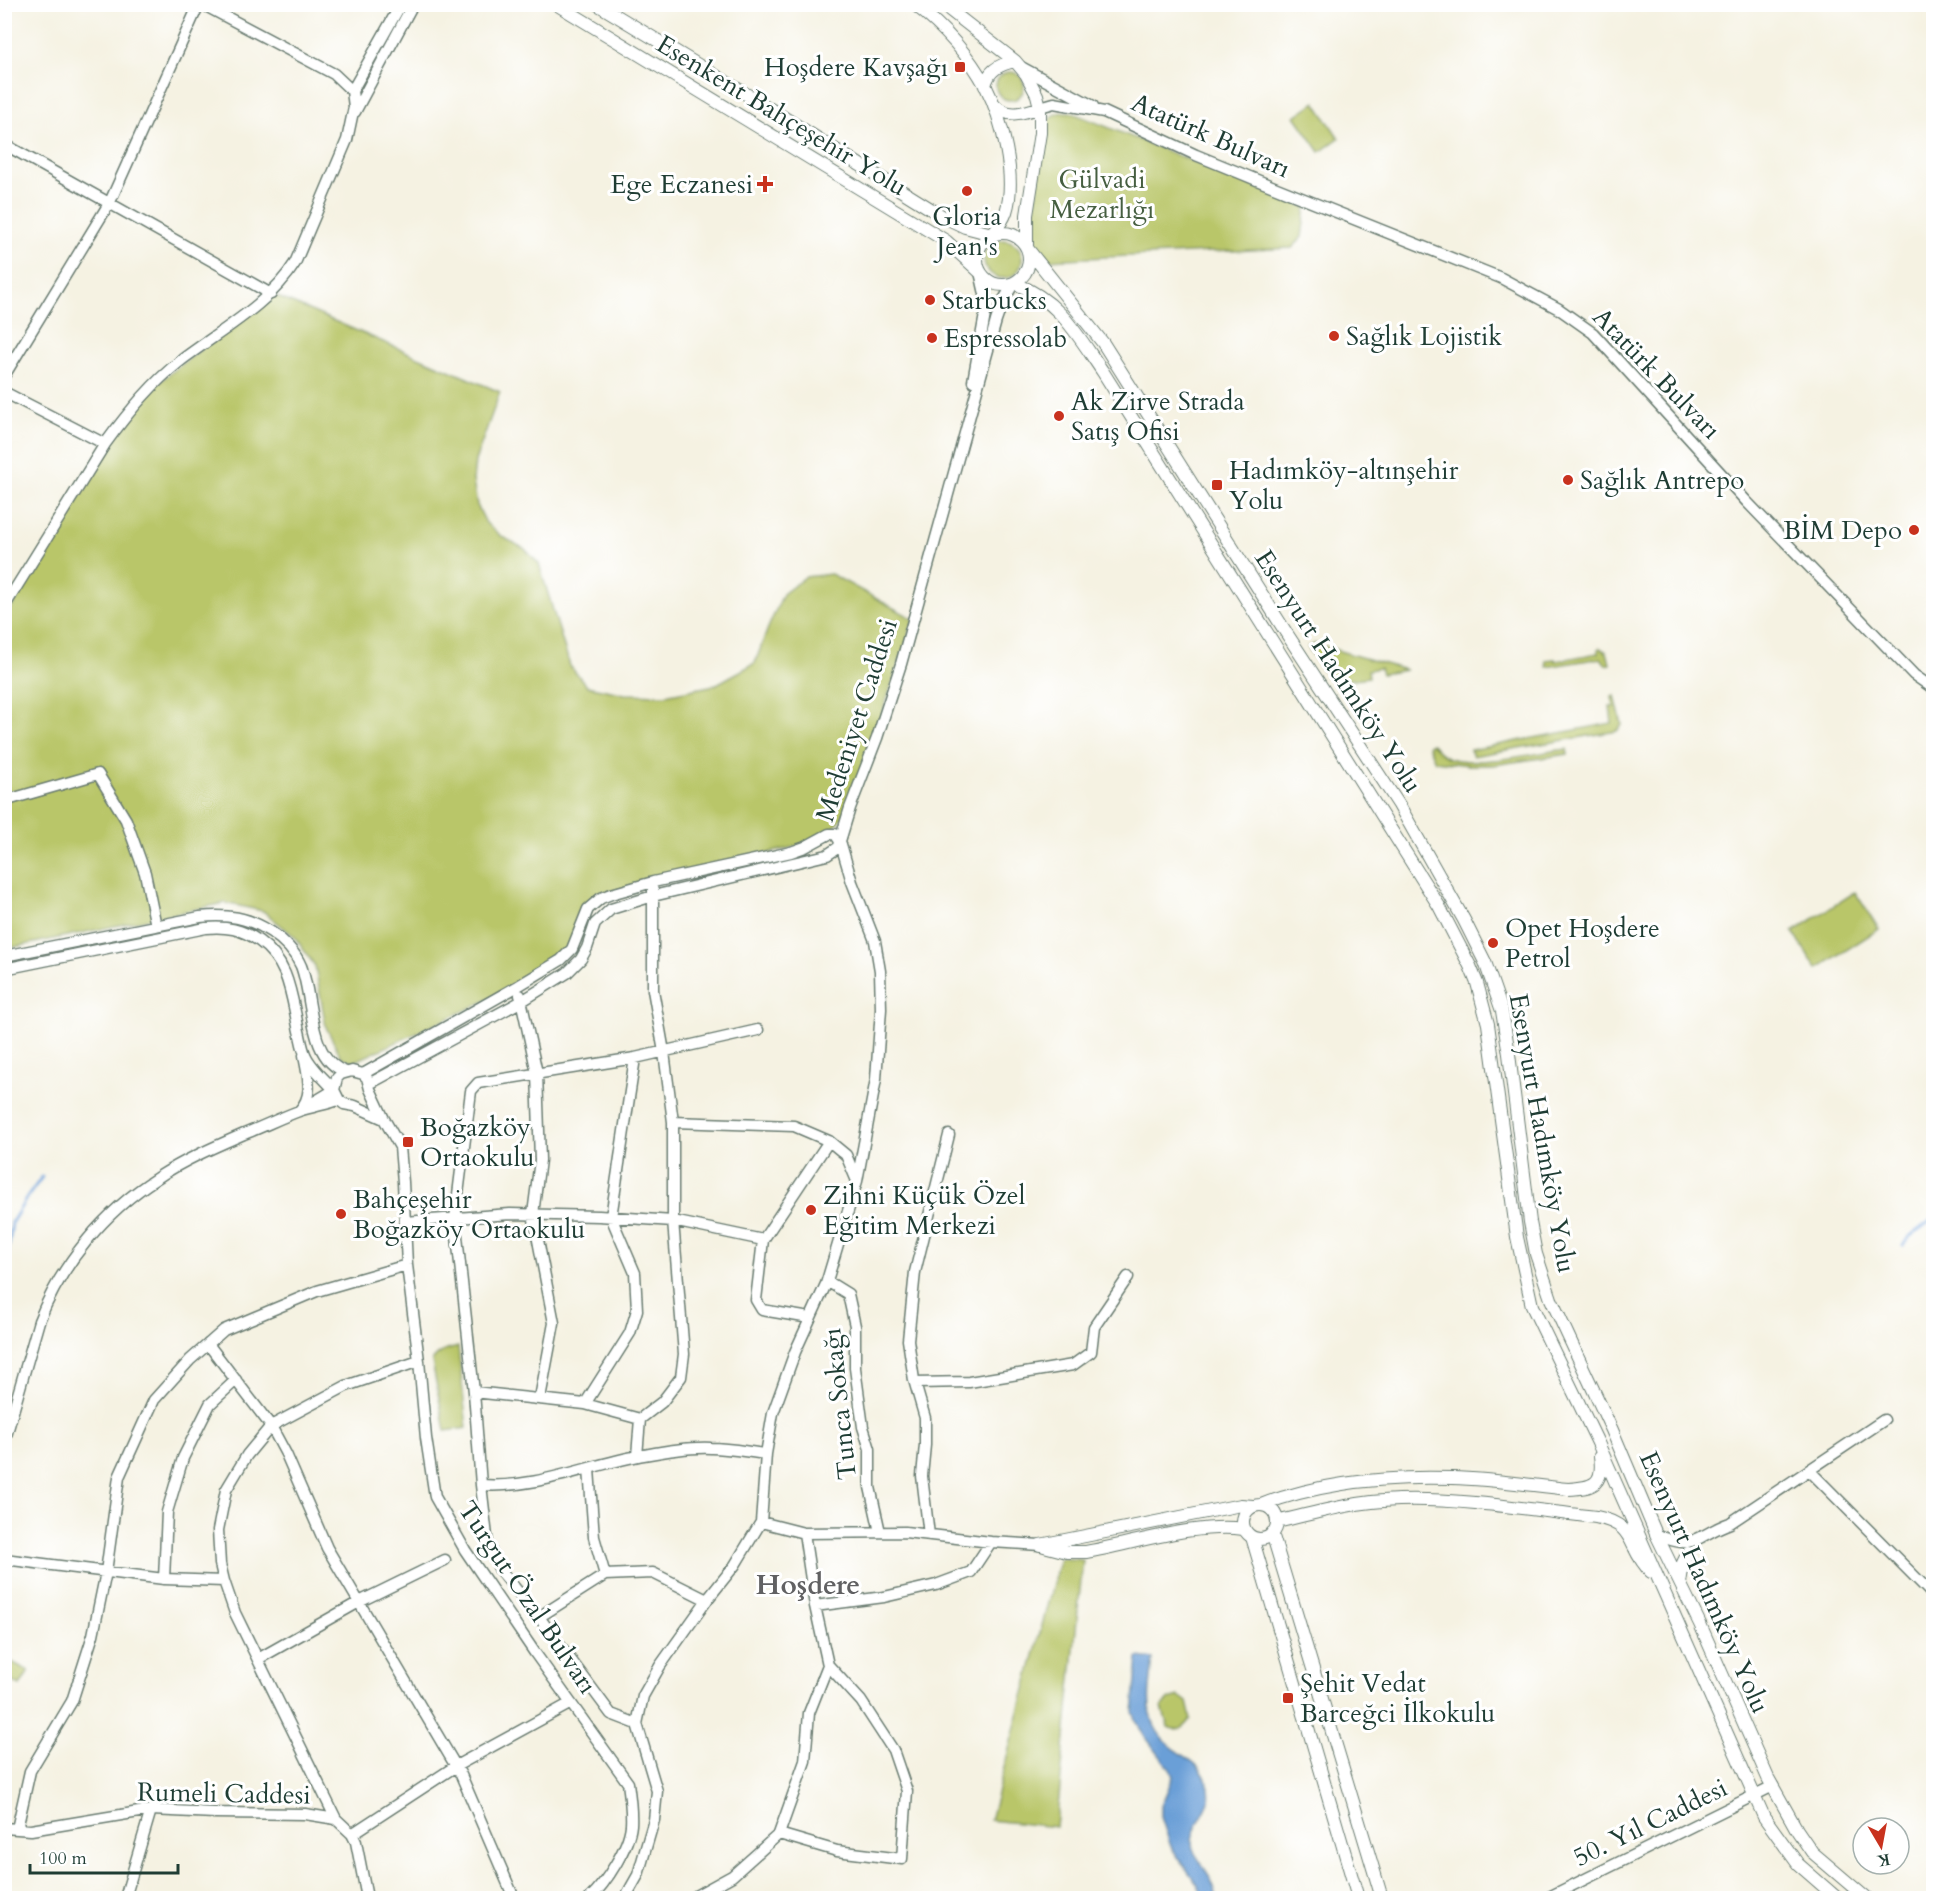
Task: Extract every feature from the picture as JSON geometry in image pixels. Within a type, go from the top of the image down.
[{"type":"main road","name":"Esenkent Bahçeşehir Yolu","points":[[556,4],[946,241],[980,272]]},
{"type":"main road","name":"Esenkent Bahçeşehir Yolu","points":[[597,4],[942,216],[965,227],[992,234]]},
{"type":"main road","points":[[914,4],[949,37],[986,86],[993,104],[1008,162],[1010,183],[1006,213],[1001,224],[984,239],[979,247],[976,264],[980,272],[991,283],[1007,285],[1014,283],[1026,272],[1029,264],[1027,248],[1023,241],[1008,233],[992,234]]},
{"type":"main road","name":"Atatürk Bulvarı","points":[[942,4],[1018,64],[1031,82],[1040,107],[1038,146],[1027,215],[1027,248]]},
{"type":"main road","points":[[986,86],[988,78],[997,67],[1018,64]]},
{"type":"main road","points":[[993,104],[1000,110],[1012,114],[1040,107]]},
{"type":"main road","name":"Esenyurt Hadımköy Yolu","points":[[1027,248],[1109,353],[1399,805],[1452,898],[1485,962],[1502,1011],[1530,1222],[1543,1277],[1656,1534],[1773,1786],[1812,1852],[1866,1899]]},
{"type":"main road","name":"Esenyurt Hadımköy Yolu","points":[[1014,283],[1034,291],[1052,304],[1068,321],[1103,372],[1439,906],[1470,966],[1488,1024],[1517,1237],[1532,1306],[1598,1443],[1764,1817],[1798,1864],[1837,1899]]},
{"type":"main road","points":[[1439,906],[1452,898]]},
{"type":"main road","points":[[1358,1899],[1242,1518],[1245,1513],[1257,1505],[1307,1491],[1388,1479],[1453,1478],[1568,1489],[1583,1488],[1596,1483],[1601,1474],[1598,1443]]},
{"type":"main road","points":[[1040,1545],[1067,1552],[1086,1552],[1193,1530],[1227,1527],[1263,1539],[1275,1528],[1329,1509],[1397,1500],[1445,1501],[1596,1517],[1612,1521],[1624,1530],[1643,1564],[1659,1580]]},
{"type":"main road","points":[[1040,1545],[1242,1505],[1257,1505],[1270,1508],[1274,1512],[1275,1528],[1382,1899]]},
{"type":"main road","points":[[1680,1583],[1683,1563],[1688,1553]]},
{"type":"street","points":[[4,376],[110,202],[200,4],[334,74],[352,91],[353,114],[344,147],[295,263],[286,277],[271,294],[177,364],[122,420],[4,606]]},
{"type":"street","points":[[352,91],[401,4]]},
{"type":"street","points":[[353,114],[413,4]]},
{"type":"street","name":"Atatürk Bulvarı","points":[[1018,64],[1104,112],[1196,155],[1501,278],[1574,318],[1593,333],[1747,502],[1914,675],[1934,689]]},
{"type":"street","name":"Atatürk Bulvarı","points":[[1040,107],[1054,103],[1104,112]]},
{"type":"street","points":[[4,144],[271,294]]},
{"type":"street","points":[[959,452],[986,309],[980,272]]},
{"type":"street","points":[[959,452],[996,321],[1003,301],[1014,283]]},
{"type":"street","points":[[4,392],[105,444]]},
{"type":"street","name":"Medeniyet Caddesi","points":[[761,1522],[765,1454],[773,1413],[795,1352],[827,1281],[857,1181],[876,1079],[881,1009],[880,970],[875,940],[852,882],[840,841],[901,664],[959,452]]},
{"type":"street","points":[[4,801],[98,774],[126,820],[146,873],[156,926]]},
{"type":"street","points":[[829,834],[835,834],[840,841],[838,849],[827,855],[653,896],[611,909],[595,924],[587,948],[574,967],[522,1001],[367,1082],[561,960],[572,949],[585,915],[592,905],[611,894],[653,882],[791,852],[829,834]]},
{"type":"street","points":[[637,1456],[640,1419],[662,1402],[681,1377],[684,1354],[673,1221],[673,1122],[653,990],[653,882]]},
{"type":"street","points":[[4,956],[200,916],[222,915],[250,920],[275,934],[300,964],[322,1052],[331,1064],[346,1071],[358,1071],[367,1082],[365,1100],[355,1106]]},
{"type":"street","points":[[4,969],[206,928],[237,929],[260,941],[275,955],[288,981],[303,1050],[309,1095],[299,1111]]},
{"type":"street","points":[[519,986],[537,1073],[540,1160],[533,1214],[555,1323],[540,1398]]},
{"type":"street","points":[[637,1724],[610,1714],[539,1617],[500,1570],[488,1545],[455,1218],[471,1091],[478,1083],[635,1058],[758,1030]]},
{"type":"street","points":[[303,1050],[309,1061],[349,1106],[355,1106],[384,1119]]},
{"type":"street","points":[[585,1404],[630,1333],[637,1310],[635,1273],[611,1217],[635,1058]]},
{"type":"street","points":[[337,1095],[337,1078],[346,1071]]},
{"type":"street","name":"Turgut Özal Bulvarı","points":[[367,1082],[400,1148],[407,1265],[426,1438],[435,1497],[465,1550],[628,1782],[631,1828],[617,1861],[602,1887],[590,1899]]},
{"type":"street","points":[[4,1443],[45,1305],[64,1269],[99,1227],[115,1211],[156,1179],[180,1164],[220,1144],[337,1095]]},
{"type":"street","points":[[673,1122],[794,1126],[829,1141],[846,1155],[857,1181]]},
{"type":"street","points":[[929,1535],[922,1476],[926,1418],[915,1383],[908,1341],[915,1272],[949,1135]]},
{"type":"street","points":[[810,1318],[762,1310],[756,1300],[763,1240],[829,1141]]},
{"type":"street","points":[[405,1222],[533,1214],[611,1217],[673,1221],[763,1240]]},
{"type":"street","points":[[17,1828],[30,1771],[72,1701],[93,1635],[106,1572],[119,1477],[154,1400],[190,1360],[224,1330],[317,1291],[407,1265]]},
{"type":"street","points":[[915,1383],[969,1382],[1073,1365],[1091,1352],[1094,1327],[1128,1277]]},
{"type":"street","name":"Tunca Sokağı","points":[[827,1281],[848,1294],[855,1326],[855,1368],[863,1427],[870,1449],[870,1487],[880,1532]]},
{"type":"street","points":[[208,1344],[271,1426],[286,1454],[327,1548],[456,1766],[514,1899]]},
{"type":"street","points":[[367,1899],[356,1842],[352,1834],[336,1819],[235,1612],[220,1564],[219,1530],[226,1490],[247,1455],[271,1426],[346,1386],[419,1361]]},
{"type":"street","points":[[164,1579],[167,1512],[183,1458],[210,1404],[236,1380]]},
{"type":"street","points":[[474,1392],[585,1404],[640,1419]]},
{"type":"street","points":[[1656,1534],[1679,1544],[1693,1542],[1730,1523],[1884,1420]]},
{"type":"street","points":[[481,1485],[499,1486],[564,1475],[637,1456],[710,1448],[765,1454]]},
{"type":"street","points":[[589,1468],[594,1537],[605,1575]]},
{"type":"street","points":[[1809,1470],[1934,1596]]},
{"type":"street","points":[[625,1899],[638,1875],[654,1820],[657,1791],[637,1724],[643,1696],[660,1666],[735,1565],[761,1522],[804,1533],[905,1532],[1040,1545]]},
{"type":"street","points":[[1667,1557],[1688,1553],[1725,1529],[1730,1523]]},
{"type":"street","points":[[779,1834],[837,1851],[902,1859],[907,1791],[893,1750],[861,1701],[828,1665],[815,1606],[804,1533]]},
{"type":"street","points":[[815,1606],[884,1597],[945,1582],[971,1572],[991,1542]]},
{"type":"street","points":[[4,1559],[164,1579],[224,1581]]},
{"type":"street","points":[[258,1659],[359,1602],[445,1560]]},
{"type":"street","points":[[539,1617],[605,1575],[653,1573],[707,1600]]},
{"type":"street","points":[[692,1899],[732,1876],[779,1834],[805,1761],[809,1713],[828,1665]]},
{"type":"street","points":[[352,1834],[456,1766],[570,1702]]},
{"type":"street","name":"50. Yıl Caddesi","points":[[1547,1899],[1773,1786]]},
{"type":"street","points":[[125,1899],[151,1810]]},
{"type":"street","name":"Rumeli Caddesi","points":[[4,1828],[31,1830],[151,1810],[305,1814],[336,1819]]},
{"type":"green space","points":[[1010,72],[1020,76],[1024,86],[1020,96],[1010,100],[1000,96],[996,86],[1000,76]]},
{"type":"green space","points":[[1315,102],[1339,138],[1320,152],[1295,116]]},
{"type":"green space","name":"Gülvadi Mezarlığı","points":[[1062,112],[1070,112],[1306,207],[1302,237],[1292,248],[1046,260],[1036,245],[1032,225],[1047,126],[1052,117]]},
{"type":"green space","points":[[1003,240],[1016,246],[1022,259],[1016,272],[1003,278],[990,272],[984,259],[990,246]]},
{"type":"green space","points":[[271,294],[500,392],[475,461],[473,480],[477,505],[486,523],[501,536],[525,549],[539,564],[570,666],[587,686],[625,694],[665,695],[715,685],[755,663],[783,594],[805,577],[831,574],[914,619],[850,808],[829,834],[814,842],[653,882],[592,905],[572,949],[518,986],[354,1062],[341,1057],[326,1027],[315,966],[294,936],[263,911],[225,903],[5,949],[5,619],[105,444],[153,387]]},
{"type":"green space","points":[[1315,644],[1406,670],[1382,674],[1380,668],[1368,670],[1369,677],[1348,680],[1333,679],[1328,677],[1308,647]]},
{"type":"green space","points":[[1600,648],[1607,652],[1610,664],[1606,665],[1601,658],[1547,667],[1546,660],[1555,659],[1556,661],[1598,653]]},
{"type":"green space","points":[[1615,696],[1622,725],[1617,731],[1473,756],[1470,750],[1612,723],[1610,707],[1614,707],[1612,697]]},
{"type":"green space","points":[[1431,743],[1446,757],[1465,761],[1494,760],[1567,749],[1568,754],[1493,765],[1469,765],[1435,761],[1428,746]]},
{"type":"green space","points":[[1855,892],[1879,929],[1817,969],[1793,932]]},
{"type":"green space","points":[[458,1347],[467,1428],[445,1431],[432,1361],[440,1353]]},
{"type":"green space","points":[[1060,1558],[1083,1560],[1056,1827],[990,1820]]},
{"type":"green space","points":[[4,1658],[29,1671],[20,1686],[5,1678]]},
{"type":"green space","points":[[1179,1696],[1187,1702],[1191,1719],[1184,1727],[1175,1729],[1168,1727],[1162,1707],[1169,1699]]},
{"type":"water","points":[[1138,1657],[1153,1659],[1149,1699],[1150,1711],[1158,1733],[1167,1743],[1195,1764],[1207,1781],[1209,1798],[1194,1832],[1192,1844],[1196,1856],[1211,1879],[1217,1898],[1204,1898],[1171,1847],[1161,1817],[1161,1806],[1173,1777],[1170,1769],[1141,1731],[1133,1712]]},
{"type":"waterway","points":[[4,1284],[12,1222],[42,1177]]},
{"type":"waterway","points":[[1903,1246],[1908,1238],[1934,1218]]},
{"type":"place","name":"Hoşdere Kavşağı","points":[[960,67]]},
{"type":"place","name":"Ege Eczanesi","points":[[765,184]]},
{"type":"place","name":"Gloria Jean's","points":[[967,191]]},
{"type":"place","name":"Starbucks","points":[[930,300]]},
{"type":"place","name":"Sağlık Lojistik","points":[[1334,336]]},
{"type":"place","name":"Espressolab","points":[[932,338]]},
{"type":"place","name":"Ak Zirve Strada Satış Ofisi","points":[[1059,416]]},
{"type":"place","name":"Sağlık Antrepo","points":[[1568,480]]},
{"type":"place","name":"Hadımköy-altınşehir Yolu","points":[[1217,485]]},
{"type":"place","name":"BİM Depo","points":[[1914,530]]},
{"type":"place","name":"Opet Hoşdere Petrol","points":[[1493,943]]},
{"type":"place","name":"Boğazköy Ortaokulu","points":[[408,1142]]},
{"type":"place","name":"Zihni Küçük Özel Eğitim Merkezi","points":[[811,1210]]},
{"type":"place","name":"Bahçeşehir Boğazköy Ortaokulu","points":[[341,1214]]},
{"type":"place","name":"Şehit Vedat Barceğci İlkokulu","points":[[1288,1698]]},
{"type":"district","name":"Hoşdere","points":[[808,1584]]}]
